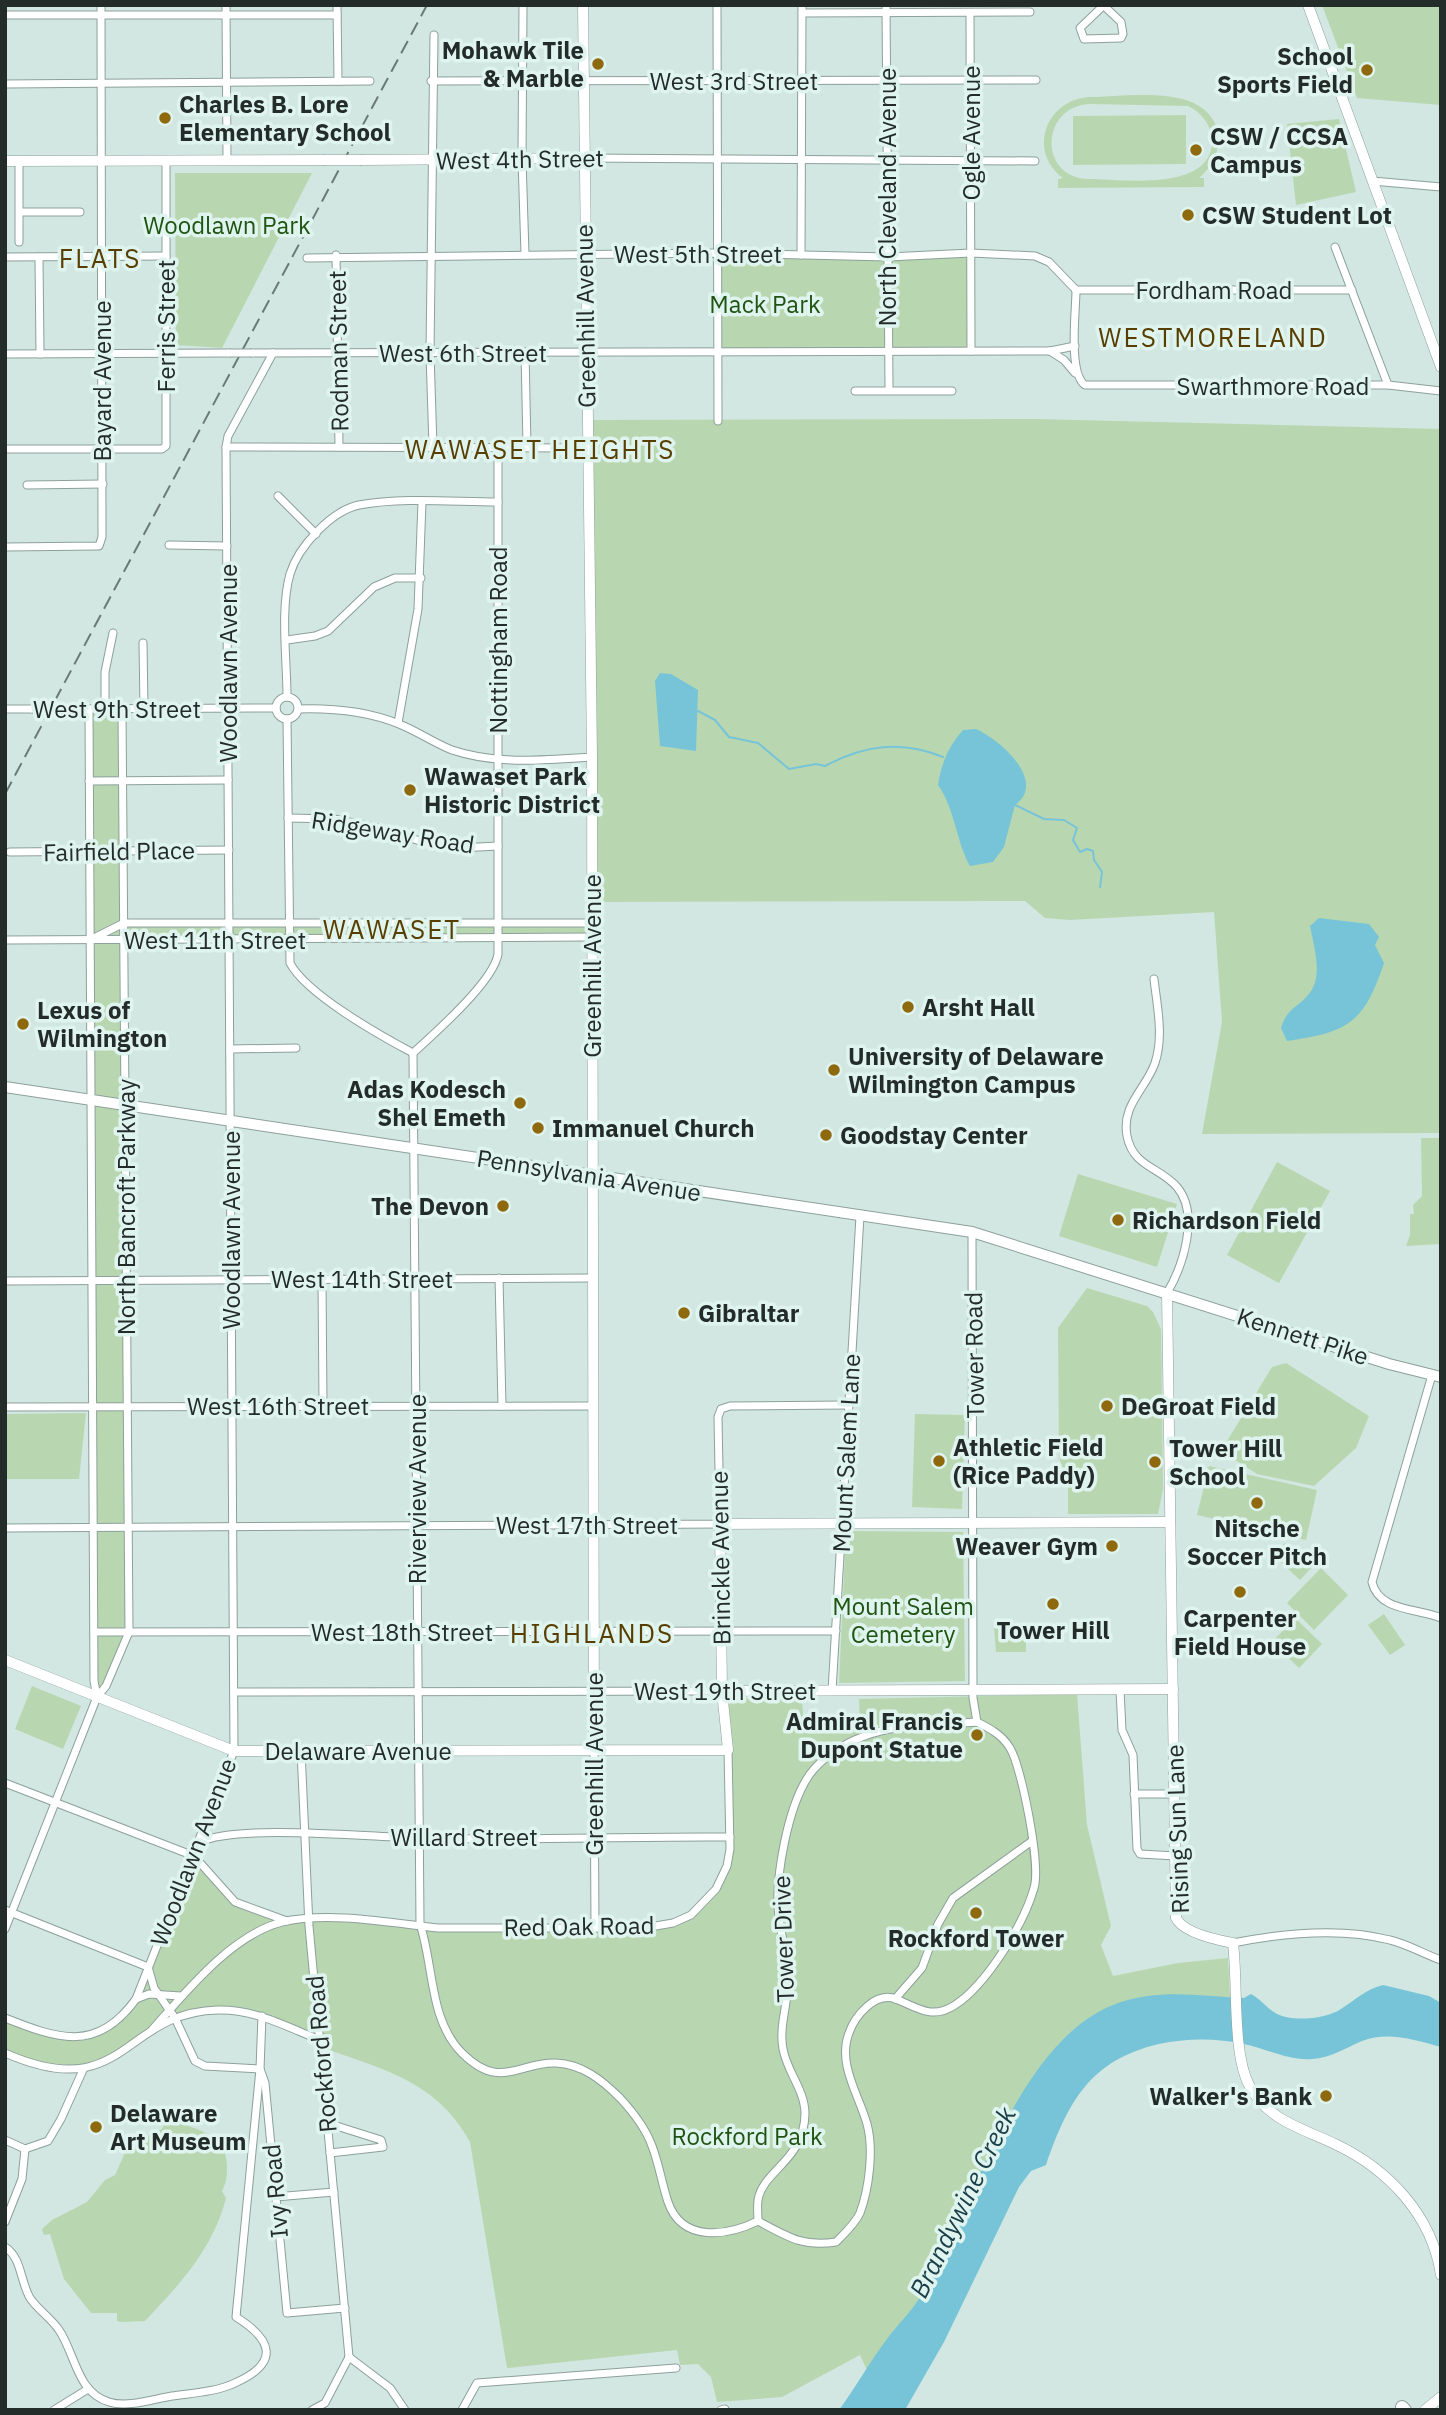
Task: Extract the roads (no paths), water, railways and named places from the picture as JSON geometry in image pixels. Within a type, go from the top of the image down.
[{"type":"main road","name":"Pennsylvania Avenue","points":[[5,1087],[972,1232],[1167,1293]]},
{"type":"main road","name":"Kennett Pike","points":[[1167,1293],[1437,1376]]},
{"type":"street","name":"Bayard Avenue","points":[[5,547],[99,546],[103,537],[101,5]]},
{"type":"street","points":[[226,5],[227,160]]},
{"type":"street","points":[[337,5],[338,81]]},
{"type":"street","points":[[523,5],[522,159],[526,254]]},
{"type":"street","name":"Greenhill Avenue","points":[[583,5],[585,352],[592,757],[595,1928]]},
{"type":"street","points":[[717,5],[718,421]]},
{"type":"street","points":[[1308,5],[1372,181],[1438,349],[1441,367]]},
{"type":"street","points":[[1103,6],[1121,22],[1124,34],[1121,38],[1084,39],[1080,28],[1103,6]]},
{"type":"street","points":[[801,255],[802,9],[1030,12]]},
{"type":"street","name":"North Cleveland Avenue","points":[[886,9],[889,388]]},
{"type":"street","name":"Ogle Avenue","points":[[970,13],[971,351]]},
{"type":"street","points":[[5,15],[337,15]]},
{"type":"street","points":[[433,35],[430,160],[433,447]]},
{"type":"street","name":"West 3rd Street","points":[[431,81],[1036,80]]},
{"type":"street","points":[[5,84],[370,81]]},
{"type":"street","name":"West 4th Street","points":[[5,162],[584,158],[1035,161]]},
{"type":"street","name":"Ferris Street","points":[[103,449],[164,448],[166,160]]},
{"type":"street","points":[[19,161],[19,242]]},
{"type":"street","points":[[1372,181],[1441,187]]},
{"type":"street","points":[[20,212],[80,212]]},
{"type":"street","points":[[1335,247],[1388,385]]},
{"type":"street","name":"West 5th Street","points":[[307,258],[431,254],[718,253],[888,257],[971,253],[1035,256],[1049,262],[1076,290]]},
{"type":"street","points":[[5,257],[166,256]]},
{"type":"street","name":"Rodman Street","points":[[336,256],[339,447]]},
{"type":"street","points":[[39,257],[40,354]]},
{"type":"street","points":[[1076,290],[1077,377]]},
{"type":"street","name":"Fordham Road","points":[[1076,290],[1352,290]]},
{"type":"street","name":"West 6th Street","points":[[5,354],[1050,351],[1076,345]]},
{"type":"street","points":[[1050,351],[1064,360],[1077,377]]},
{"type":"street","points":[[525,352],[527,446]]},
{"type":"street","name":"Woodlawn Avenue","points":[[5,2018],[49,2035],[77,2038],[95,2033],[117,2020],[135,1999],[234,1751],[226,447],[228,436],[273,353]]},
{"type":"street","name":"Swarthmore Road","points":[[1077,377],[1085,385],[1104,386],[1388,385],[1441,391]]},
{"type":"street","points":[[855,391],[889,388],[952,391]]},
{"type":"street","name":"Nottingham Road","points":[[413,1053],[449,1020],[492,970],[498,954],[498,446]]},
{"type":"street","points":[[226,447],[587,448]]},
{"type":"street","points":[[5,449],[103,449]]},
{"type":"street","points":[[27,485],[103,484]]},
{"type":"street","points":[[278,496],[316,534]]},
{"type":"street","points":[[287,697],[290,575],[296,560],[316,534],[337,516],[358,506],[422,502],[498,502]]},
{"type":"street","points":[[398,723],[412,653],[421,578],[422,502]]},
{"type":"street","points":[[169,545],[227,545]]},
{"type":"street","points":[[287,640],[328,631],[374,587],[395,578],[421,578]]},
{"type":"street","points":[[105,709],[105,672],[113,633]]},
{"type":"street","points":[[143,643],[144,709]]},
{"type":"street","points":[[287,697],[296,701],[298,709],[295,716],[287,719],[280,717],[276,708],[279,700],[287,697]]},
{"type":"street","name":"West 9th Street","points":[[5,709],[276,708]]},
{"type":"street","name":"North Bancroft Parkway","points":[[89,709],[93,1632],[97,1697]]},
{"type":"street","name":"North Bancroft Parkway","points":[[5,1929],[9,1911],[97,1697],[106,1686],[129,1632],[122,709]]},
{"type":"street","points":[[298,709],[345,710],[398,723],[452,750],[499,758],[592,757]]},
{"type":"street","points":[[287,719],[290,963],[308,986],[384,1038],[413,1053]]},
{"type":"street","points":[[89,781],[228,780]]},
{"type":"street","name":"Ridgeway Road","points":[[288,818],[334,819],[459,848],[498,846]]},
{"type":"street","name":"Fairfield Place","points":[[10,852],[229,850]]},
{"type":"street","name":"West 11th Street","points":[[90,940],[124,923],[592,923]]},
{"type":"street","name":"West 11th Street","points":[[5,940],[592,937]]},
{"type":"street","points":[[1154,979],[1160,1042],[1154,1066],[1131,1102],[1126,1120],[1127,1136],[1138,1160],[1176,1186],[1189,1213],[1188,1230],[1174,1281],[1167,1293]]},
{"type":"street","points":[[230,1049],[296,1048]]},
{"type":"street","name":"Riverview Avenue","points":[[413,1053],[420,1924],[441,2022],[449,2037],[469,2059],[500,2073],[519,2072],[549,2063],[570,2065],[586,2071],[621,2099],[647,2135],[668,2204],[684,2225],[712,2234],[741,2229],[758,2221]]},
{"type":"street","name":"Mount Salem Lane","points":[[832,1691],[860,1216]]},
{"type":"street","name":"Tower Road","points":[[972,1232],[975,1688]]},
{"type":"street","points":[[499,1278],[502,1406]]},
{"type":"street","name":"West 14th Street","points":[[5,1281],[592,1278]]},
{"type":"street","points":[[322,1279],[323,1406]]},
{"type":"street","name":"Rising Sun Lane","points":[[1167,1293],[1178,1923],[1233,1942]]},
{"type":"street","points":[[1437,1376],[1372,1583],[1374,1591],[1387,1603],[1441,1618]]},
{"type":"street","name":"Brinckle Avenue","points":[[728,1751],[722,1690],[718,1417],[722,1409],[730,1406],[849,1405]]},
{"type":"street","name":"West 16th Street","points":[[5,1407],[593,1406]]},
{"type":"street","name":"West 17th Street","points":[[5,1528],[1170,1522]]},
{"type":"street","name":"West 18th Street","points":[[93,1632],[836,1631]]},
{"type":"street","name":"Delaware Avenue","points":[[5,1660],[234,1751],[728,1751]]},
{"type":"street","points":[[758,2221],[784,2235],[813,2245],[836,2242],[859,2216],[870,2147],[868,2126],[851,2081],[845,2055],[846,2044],[858,2014],[872,2003],[895,1999],[926,2013],[943,2012],[963,1999],[985,1975],[1022,1919],[1035,1886],[1020,1775],[1013,1754],[1000,1735],[978,1722],[973,1698],[975,1688]]},
{"type":"street","name":"West 19th Street","points":[[234,1692],[1173,1689]]},
{"type":"street","points":[[1120,1690],[1122,1730],[1133,1752],[1138,1852],[1146,1855],[1176,1856]]},
{"type":"street","name":"Tower Drive","points":[[758,2221],[758,2198],[768,2181],[793,2155],[804,2130],[805,2110],[799,2086],[782,2046],[788,1973],[779,1916],[782,1857],[802,1791],[811,1773],[822,1762],[861,1737],[887,1730],[978,1722]]},
{"type":"street","name":"Rockford Road","points":[[301,1751],[308,1919],[348,2357]]},
{"type":"street","name":"Red Oak Road","points":[[151,2031],[182,1996],[234,1949],[263,1931],[287,1922],[308,1919],[420,1924],[438,1928],[653,1928],[691,1914],[710,1897],[721,1881],[729,1857],[728,1751]]},
{"type":"street","points":[[5,1783],[194,1856]]},
{"type":"street","points":[[1134,1794],[1175,1794]]},
{"type":"street","name":"Willard Street","points":[[199,1843],[221,1836],[304,1834],[419,1838],[730,1837]]},
{"type":"street","points":[[895,1999],[922,1968],[938,1924],[953,1898],[1031,1841]]},
{"type":"street","name":"Red Oak Road","points":[[194,1856],[236,1902],[287,1922]]},
{"type":"street","points":[[9,1911],[148,1967],[158,1995],[175,2018],[195,2061],[205,2066],[260,2069]]},
{"type":"street","points":[[1441,1961],[1392,1941],[1361,1935],[1324,1933],[1233,1942],[1241,2068],[1265,2109],[1277,2118],[1338,2145],[1367,2162],[1392,2182],[1413,2206],[1430,2234],[1441,2275]]},
{"type":"street","points":[[135,1999],[158,1995],[182,1996]]},
{"type":"street","points":[[5,2053],[45,2067],[83,2070],[112,2059],[151,2031],[175,2018],[219,2010],[262,2016],[320,2040]]},
{"type":"street","points":[[5,2247],[15,2253],[31,2300],[65,2339],[88,2389],[107,2402],[135,2402],[220,2388],[236,2383],[259,2367],[266,2358],[267,2347],[264,2339],[236,2317],[260,2069],[262,2016]]},
{"type":"street","name":"Ivy Road","points":[[260,2069],[265,2083],[287,2313],[345,2308]]},
{"type":"street","points":[[5,2140],[25,2149],[48,2141],[83,2070]]},
{"type":"street","points":[[327,2123],[382,2140],[383,2147],[330,2153]]},
{"type":"street","points":[[5,2222],[22,2179],[25,2149]]},
{"type":"street","points":[[275,2197],[334,2192]]},
{"type":"street","points":[[312,2410],[325,2403],[348,2357],[390,2388],[405,2410]]},
{"type":"street","points":[[462,2410],[477,2383],[676,2368]]},
{"type":"street","points":[[54,2410],[66,2406],[88,2389]]},
{"type":"street","points":[[1425,2410],[1441,2397]]},
{"type":"water","points":[[660,673],[671,674],[698,690],[696,751],[660,746],[655,681]]},
{"type":"water","points":[[976,729],[1007,751],[1023,773],[1026,784],[1024,795],[1015,805],[1004,847],[993,862],[970,866],[948,804],[938,785],[953,743],[963,730]]},
{"type":"water","points":[[1319,918],[1369,924],[1379,937],[1375,945],[1384,963],[1369,999],[1352,1021],[1326,1033],[1287,1041],[1281,1028],[1284,1021],[1289,1012],[1308,995],[1316,980],[1310,926]]},
{"type":"water","points":[[1383,1985],[1429,1996],[1441,2003],[1441,2047],[1402,2038],[1382,2037],[1362,2041],[1325,2057],[1303,2059],[1234,2042],[1191,2040],[1169,2042],[1135,2051],[1099,2073],[1073,2103],[1046,2165],[1031,2171],[1019,2187],[944,2342],[905,2410],[839,2410],[881,2347],[920,2297],[999,2134],[1022,2093],[1049,2055],[1079,2025],[1113,2005],[1145,1996],[1161,1995],[1244,1998],[1251,1994],[1273,2012],[1284,2016],[1300,2019],[1318,2017],[1335,2012],[1366,1992]]},
{"type":"waterway","points":[[698,711],[715,720],[729,737],[758,743],[789,769],[816,764],[825,766],[854,753],[883,747],[912,748],[943,757]]},
{"type":"waterway","points":[[1015,805],[1044,819],[1064,820],[1077,828],[1073,840],[1080,852],[1087,849],[1093,851],[1094,860],[1102,872],[1100,887]]},
{"type":"railway","points":[[5,794],[427,5]]},
{"type":"place","name":"Mohawk Tile & Marble","points":[[598,64]]},
{"type":"place","name":"School Sports Field","points":[[1367,70]]},
{"type":"place","name":"Charles B. Lore Elementary School","points":[[165,118]]},
{"type":"place","name":"CSW / CCSA Campus","points":[[1196,150]]},
{"type":"place","name":"CSW Student Lot","points":[[1188,215]]},
{"type":"place","name":"Wawaset Park Historic District","points":[[410,790]]},
{"type":"place","name":"Arsht Hall","points":[[908,1007]]},
{"type":"place","name":"Lexus of Wilmington","points":[[23,1024]]},
{"type":"place","name":"University of Delaware Wilmington Campus","points":[[834,1070]]},
{"type":"place","name":"Adas Kodesch Shel Emeth","points":[[520,1103]]},
{"type":"place","name":"Immanuel Church","points":[[538,1128]]},
{"type":"place","name":"Goodstay Center","points":[[826,1135]]},
{"type":"place","name":"The Devon","points":[[503,1206]]},
{"type":"place","name":"Richardson Field","points":[[1118,1220]]},
{"type":"place","name":"Gibraltar","points":[[684,1313]]},
{"type":"place","name":"DeGroat Field","points":[[1107,1406]]},
{"type":"place","name":"Athletic Field (Rice Paddy)","points":[[939,1461]]},
{"type":"place","name":"Tower Hill School","points":[[1155,1462]]},
{"type":"place","name":"Nitsche Soccer Pitch","points":[[1257,1503]]},
{"type":"place","name":"Weaver Gym","points":[[1112,1546]]},
{"type":"place","name":"Carpenter Field House","points":[[1240,1592]]},
{"type":"place","name":"Tower Hill","points":[[1053,1604]]},
{"type":"place","name":"Admiral Francis Dupont Statue","points":[[977,1735]]},
{"type":"place","name":"Rockford Tower","points":[[976,1913]]},
{"type":"place","name":"Walker's Bank","points":[[1326,2096]]},
{"type":"place","name":"Delaware Art Museum","points":[[96,2127]]},
{"type":"district","name":"FLATS","points":[[100,258]]},
{"type":"district","name":"WESTMORELAND","points":[[1213,337]]},
{"type":"district","name":"WAWASET HEIGHTS","points":[[540,449]]},
{"type":"district","name":"WAWASET","points":[[392,929]]},
{"type":"district","name":"HIGHLANDS","points":[[592,1633]]},
{"type":"park label","name":"Woodlawn Park","points":[[227,225]]},
{"type":"park label","name":"Mack Park","points":[[765,304]]},
{"type":"park label","name":"Mount Salem Cemetery","points":[[903,1620]]},
{"type":"park label","name":"Rockford Park","points":[[747,2136]]},
{"type":"water label","name":"Brandywine Creek","points":[[962,2202]]}]
